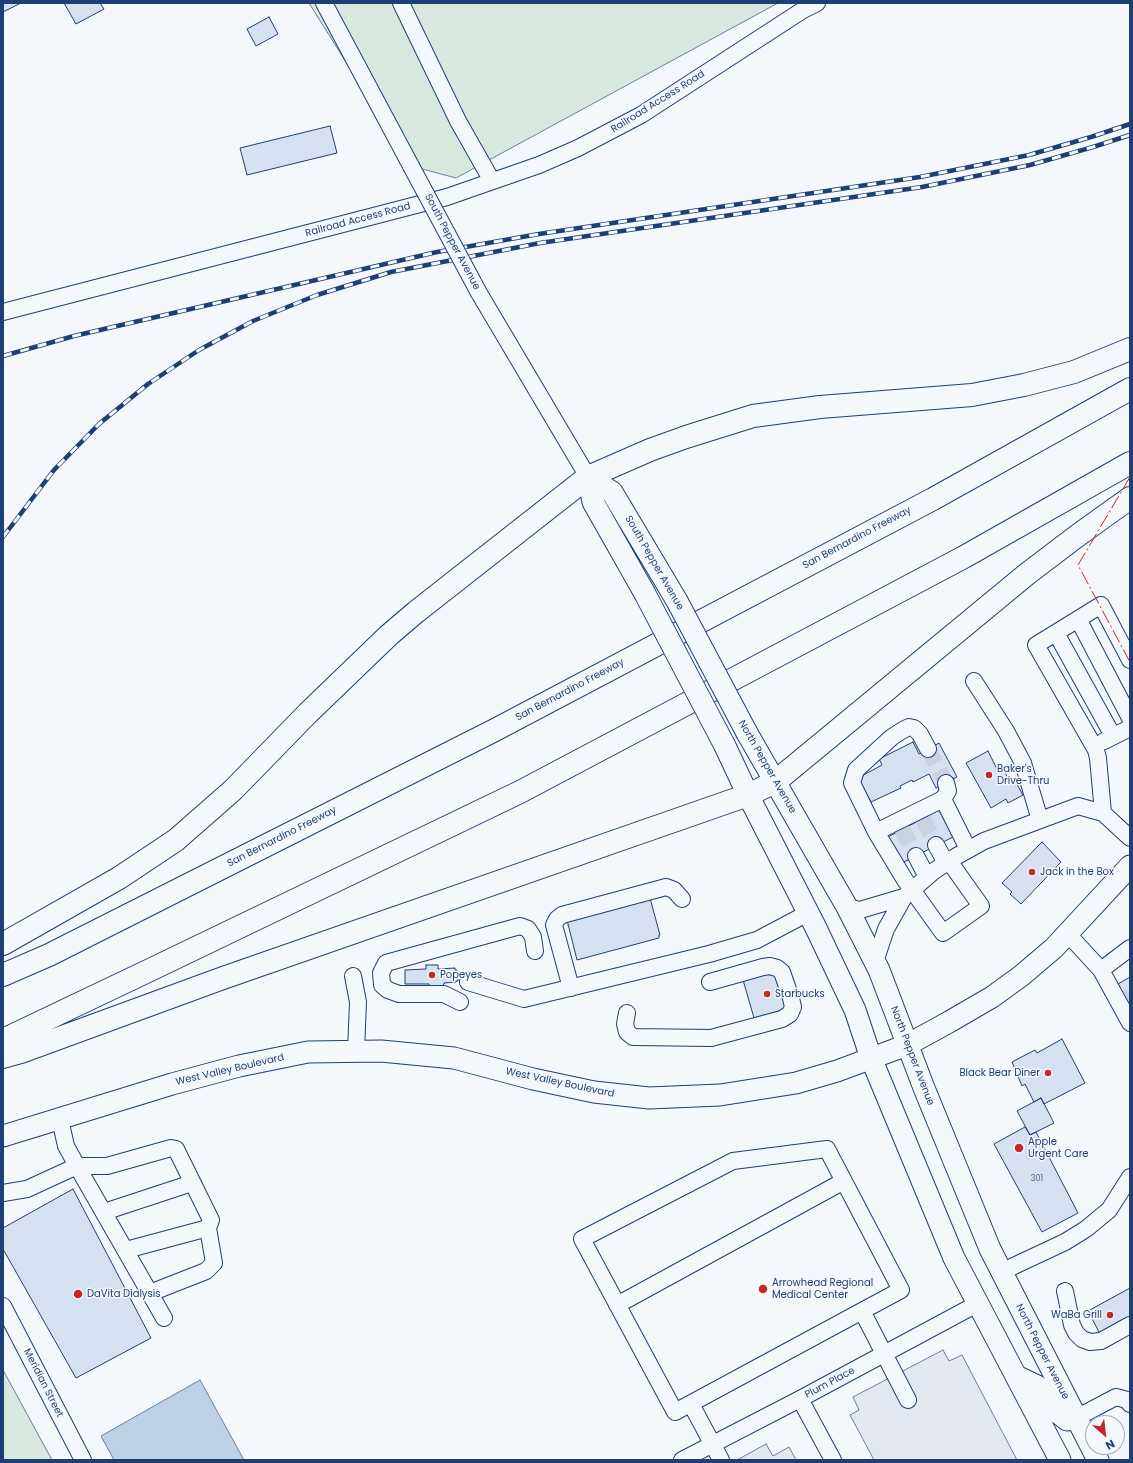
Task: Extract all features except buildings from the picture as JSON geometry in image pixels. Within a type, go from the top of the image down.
[{"type":"highway","points":[[3,944],[118,878],[176,840],[233,790],[308,713],[388,635],[588,477],[665,444],[753,416],[820,407],[972,395],[1009,388],[1074,372],[1130,349]]},
{"type":"highway","name":"San Bernardino Freeway","points":[[3,975],[56,951],[499,727],[926,502],[1130,389]]},
{"type":"highway","points":[[3,1040],[520,792],[964,556],[1130,463]]},
{"type":"highway","points":[[3,1057],[22,1052],[223,978],[748,795],[775,782],[1027,574],[1130,498]]},
{"type":"main road","name":"South Pepper Avenue","points":[[588,477],[612,492],[667,582],[708,660]]},
{"type":"main road","name":"South Pepper Avenue","points":[[588,477],[593,502],[687,672],[748,795]]},
{"type":"main road","name":"North Pepper Avenue","points":[[708,660],[747,733],[848,907],[875,962],[907,1044],[1001,1272],[1098,1460]]},
{"type":"main road","points":[[748,795],[855,1010],[871,1058],[954,1258],[1060,1460]]},
{"type":"main road","name":"West Valley Boulevard","points":[[3,1136],[172,1084],[239,1066],[308,1052],[381,1051],[454,1058],[533,1079],[594,1092],[649,1098],[720,1095],[796,1082],[837,1071],[907,1044],[992,997],[1021,976],[1048,952],[1130,866]]},
{"type":"main road","points":[[1016,1376],[1037,1386],[1058,1412],[1067,1420],[1076,1418]]},
{"type":"street","name":"South Pepper Avenue","points":[[324,3],[479,293],[588,477]]},
{"type":"street","points":[[401,3],[458,121],[492,181]]},
{"type":"street","name":"Railroad Access Road","points":[[3,312],[447,197],[539,165],[578,148],[641,115],[817,3]]},
{"type":"street","points":[[1103,813],[1098,758],[1094,746],[1036,645],[1102,604],[1130,660]]},
{"type":"street","points":[[1078,619],[1130,718]]},
{"type":"street","points":[[1056,633],[1113,736]]},
{"type":"street","points":[[974,681],[1006,731],[1023,763],[1040,820]]},
{"type":"street","points":[[928,749],[920,734],[914,728],[909,727],[892,737],[856,770],[852,783],[876,832],[905,880],[908,893],[943,933],[981,906],[947,862],[936,845]]},
{"type":"street","points":[[1094,746],[1130,728]]},
{"type":"street","points":[[876,832],[900,825],[921,815],[942,799],[948,791],[946,783]]},
{"type":"street","points":[[942,799],[968,849]]},
{"type":"street","points":[[875,962],[886,929],[908,893],[947,862],[984,841],[1078,806],[1103,813],[1130,838]]},
{"type":"street","points":[[916,856],[927,877]]},
{"type":"street","points":[[571,988],[554,925],[557,919],[562,915],[666,887],[674,890],[682,900]]},
{"type":"street","points":[[848,907],[860,910],[908,893]]},
{"type":"street","points":[[468,982],[524,999],[709,954],[757,940],[808,913]]},
{"type":"street","points":[[460,1002],[444,994],[398,994],[388,990],[382,985],[381,973],[386,963],[520,926],[528,929],[533,936],[535,951]]},
{"type":"street","points":[[1067,933],[1101,970],[1122,1000],[1130,1021]]},
{"type":"street","points":[[1101,970],[1130,948]]},
{"type":"street","points":[[627,1013],[625,1024],[627,1032],[633,1037],[711,1038],[782,1019],[790,1014],[792,1007],[791,998],[782,972],[777,968],[770,966],[763,967],[710,982]]},
{"type":"street","points":[[353,976],[358,1002],[356,1051]]},
{"type":"street","points":[[60,1119],[66,1146],[164,1318]]},
{"type":"street","points":[[3,1194],[27,1189],[77,1166],[106,1166],[171,1148],[176,1149],[211,1220],[208,1228],[214,1263],[206,1271],[150,1293]]},
{"type":"street","points":[[828,1149],[901,1290],[675,1412],[617,1304],[582,1239],[733,1160],[828,1149]]},
{"type":"street","points":[[1001,1272],[1065,1242],[1086,1229],[1109,1210],[1130,1177]]},
{"type":"street","points":[[617,1304],[844,1181]]},
{"type":"street","points":[[104,1212],[192,1183]]},
{"type":"street","points":[[126,1250],[208,1228]]},
{"type":"street","points":[[1065,1291],[1072,1325],[1076,1333],[1082,1339],[1090,1342],[1101,1341],[1130,1325]]},
{"type":"street","name":"Plum Place","points":[[682,1460],[800,1399],[977,1304]]},
{"type":"street","name":"Meridian Street","points":[[3,1306],[83,1460]]},
{"type":"street","points":[[862,1312],[908,1400]]},
{"type":"street","points":[[1076,1418],[1116,1397],[1128,1400],[1130,1404]]},
{"type":"street","points":[[800,1399],[833,1460]]},
{"type":"street","points":[[691,1404],[721,1460]]},
{"type":"shaded area","points":[[309,3],[778,3],[456,178],[411,166]]},
{"type":"shaded area","points":[[943,1350],[949,1361],[962,1355],[1017,1460],[874,1460],[850,1415],[859,1410],[853,1397]]},
{"type":"shaded area","points":[[3,1370],[52,1460],[3,1460]]},
{"type":"shaded area","points":[[766,1444],[773,1456],[789,1447],[796,1460],[737,1460]]},
{"type":"water","points":[[200,1380],[244,1460],[114,1460],[101,1436]]},
{"type":"tunnel","points":[[928,749],[946,783]]},
{"type":"tunnel","points":[[923,819],[936,845]]},
{"type":"tunnel","points":[[902,829],[916,856]]},
{"type":"tunnel","points":[[1126,998],[1130,996]]},
{"type":"railway","points":[[3,356],[74,336],[437,252],[539,234],[920,177],[1029,155],[1130,124]]},
{"type":"railway","points":[[3,537],[54,470],[99,424],[148,384],[199,350],[253,321],[317,295],[391,272],[540,243],[922,187],[1030,165],[1130,135]]},
{"type":"power","points":[[1130,477],[1078,565],[1130,662]]},
{"type":"place","name":"Baker's Drive-Thru","points":[[989,775]]},
{"type":"place","name":"Jack in the Box","points":[[1032,872]]},
{"type":"place","name":"Popeyes","points":[[432,975]]},
{"type":"place","name":"Starbucks","points":[[767,994]]},
{"type":"place","name":"Black Bear Diner","points":[[1048,1073]]},
{"type":"place","name":"Apple Urgent Care","points":[[1019,1148]]},
{"type":"place","name":"Arrowhead Regional Medical Center","points":[[763,1289]]},
{"type":"place","name":"DaVita Dialysis","points":[[78,1294]]},
{"type":"place","name":"WaBa Grill","points":[[1110,1315]]}]
